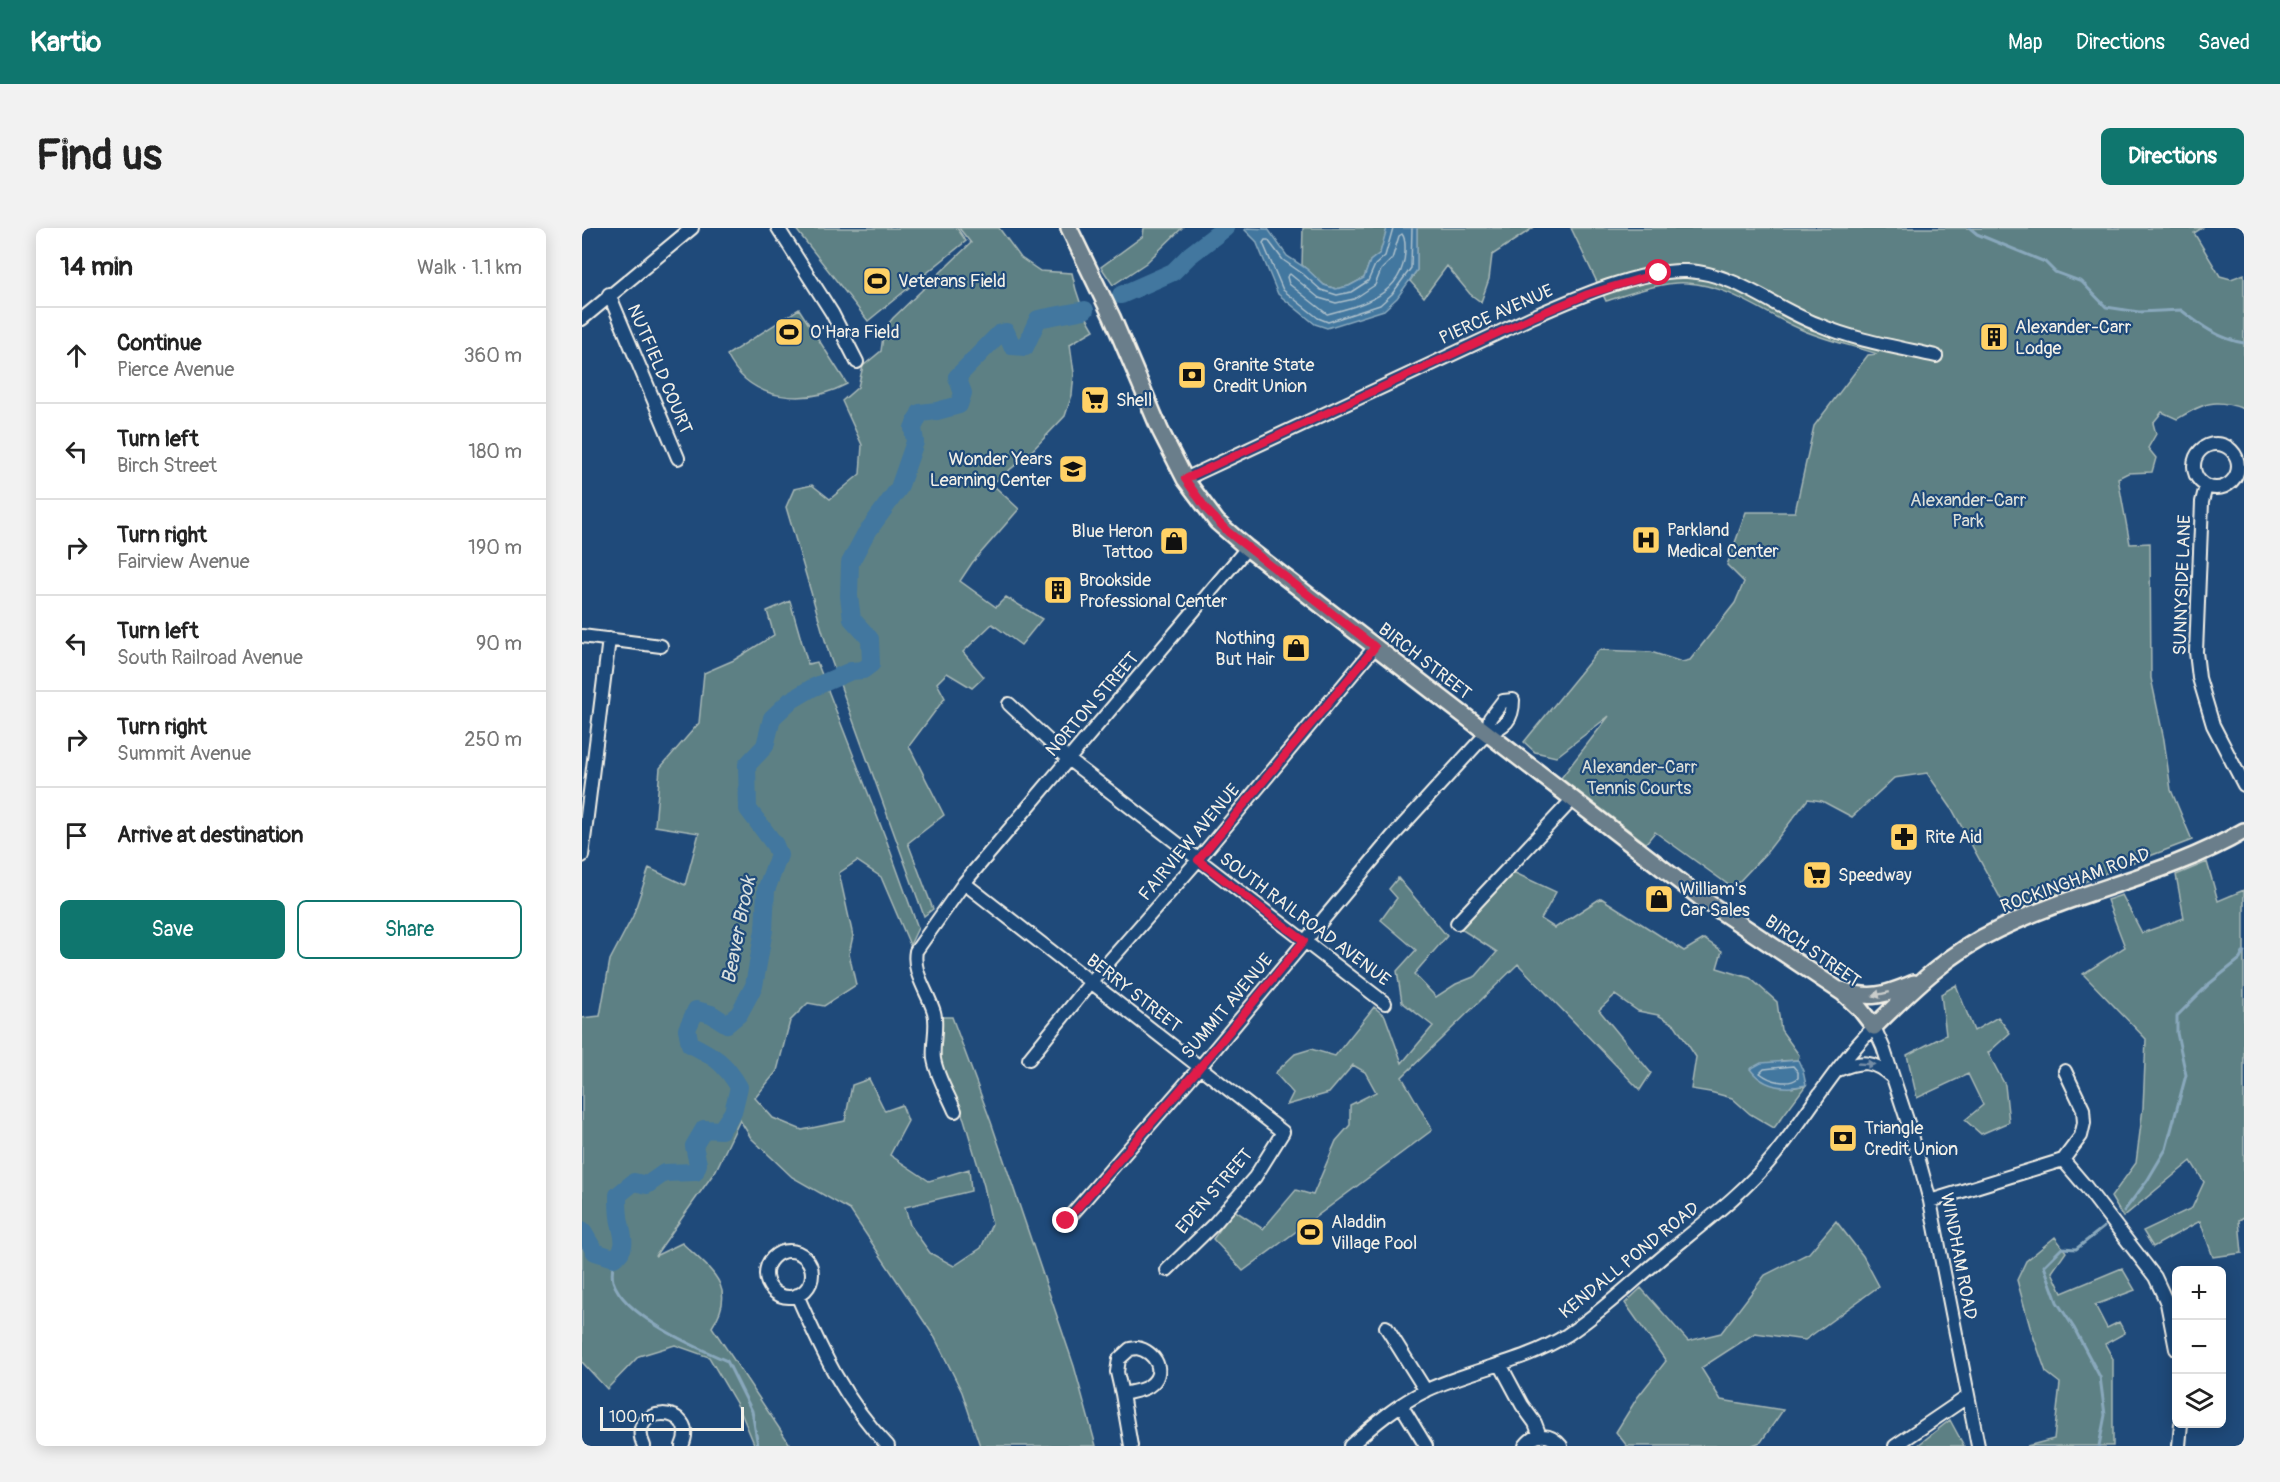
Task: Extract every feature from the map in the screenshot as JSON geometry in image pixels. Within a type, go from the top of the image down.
[{"type":"main road","name":"BIRCH STREET","points":[[1070,228],[1112,317],[1160,430],[1185,479],[1217,522],[1247,548],[1701,898],[1852,1000],[1874,1026]]},
{"type":"main road","name":"ROCKINGHAM ROAD","points":[[1874,1026],[1925,978],[1973,943],[1998,929],[2070,899],[2173,866],[2244,831]]},
{"type":"main road","points":[[1835,987],[1856,995],[1875,997],[1925,978]]},
{"type":"street","points":[[582,319],[609,294],[692,228]]},
{"type":"street","points":[[778,228],[832,313],[857,362]]},
{"type":"street","name":"PIERCE AVENUE","points":[[1185,479],[1530,318],[1588,294],[1659,273],[1687,271],[1712,275],[1740,285],[1820,326],[1936,357]]},
{"type":"street","name":"NUTFIELD COURT","points":[[609,294],[678,458]]},
{"type":"street","name":"SUNNYSIDE LANE","points":[[2206,486],[2203,496],[2200,537],[2196,652],[2199,678],[2213,725],[2244,785]]},
{"type":"street","name":"NORTON STREET","points":[[955,1111],[937,1070],[934,1051],[935,1014],[918,972],[916,951],[964,883],[1247,548]]},
{"type":"street","points":[[582,636],[661,646]]},
{"type":"street","points":[[582,856],[609,639]]},
{"type":"street","name":"FAIRVIEW AVENUE","points":[[1029,1059],[1091,982],[1198,860],[1375,647]]},
{"type":"street","name":"SOUTH RAILROAD AVENUE","points":[[1009,704],[1069,760],[1385,1003]]},
{"type":"street","name":"SUMMIT AVENUE","points":[[1066,1221],[1200,1067],[1406,822],[1487,733]]},
{"type":"street","points":[[1457,923],[1573,799]]},
{"type":"street","name":"BERRY STREET","points":[[964,883],[1283,1132]]},
{"type":"street","name":"KENDALL POND ROAD","points":[[1350,1446],[1373,1425],[1426,1391],[1547,1346],[1568,1334],[1630,1285],[1734,1197],[1773,1157],[1856,1044],[1874,1026]]},
{"type":"street","name":"WINDHAM ROAD","points":[[1874,1026],[1912,1134],[1930,1201],[1978,1446]]},
{"type":"street","points":[[1836,1070],[1856,1064],[1870,1063],[1877,1065],[1892,1077]]},
{"type":"street","points":[[1930,1201],[2062,1160],[2081,1136],[2084,1123],[2083,1108],[2065,1071]]},
{"type":"street","name":"EDEN STREET","points":[[1167,1270],[1215,1223],[1255,1177],[1283,1132]]},
{"type":"street","points":[[2062,1160],[2094,1196],[2155,1277],[2168,1303],[2172,1326]]},
{"type":"street","points":[[797,1295],[823,1356],[837,1382],[868,1424],[888,1446]]},
{"type":"street","points":[[1386,1327],[1426,1391]]},
{"type":"street","points":[[1500,1364],[1522,1405],[1535,1423],[1540,1436]]},
{"type":"street","points":[[1122,1394],[1131,1446]]},
{"type":"street","points":[[1895,1446],[1967,1397]]},
{"type":"street","points":[[1401,1406],[1426,1446]]},
{"type":"street","points":[[644,1446],[641,1434],[645,1423],[653,1415],[665,1413],[676,1417],[683,1427],[685,1438],[682,1446]]},
{"type":"street","points":[[2179,1446],[2181,1428]]},
{"type":"street","points":[[1525,1446],[1532,1439],[1540,1436],[1553,1438],[1561,1446]]},
{"type":"green space","name":"Veterans Field","points":[[795,228],[957,228],[966,241],[868,321]]},
{"type":"green space","points":[[959,228],[999,228],[1021,258],[1040,271],[1072,273],[1080,303],[1094,330],[1070,344],[1074,373],[1072,395],[1065,416],[1028,455],[992,484],[1019,509],[972,563],[960,581],[996,607],[1006,597],[1042,619],[1021,645],[992,624],[963,652],[984,677],[972,688],[947,673],[937,683],[945,698],[909,746],[944,815],[908,843],[933,909],[924,916],[830,657],[786,507],[794,489],[812,485],[830,499],[860,474],[862,445],[842,401],[858,387],[863,366],[881,351],[884,329],[971,243]]},
{"type":"green space","points":[[1144,228],[1182,228],[1146,263],[1113,285],[1101,267],[1143,236]]},
{"type":"green space","points":[[1303,228],[1386,228],[1387,230],[1380,253],[1370,261],[1364,278],[1349,286],[1336,289],[1324,285],[1302,265]]},
{"type":"green space","points":[[1417,228],[1533,228],[1492,255],[1489,279],[1481,302],[1470,294],[1447,266],[1424,297],[1410,281],[1417,270]]},
{"type":"green space","points":[[1571,228],[2202,228],[2194,233],[2220,276],[2231,279],[2244,274],[2244,409],[2224,403],[2209,404],[2194,409],[2177,419],[2162,412],[2153,423],[2156,434],[2148,448],[2156,458],[2152,472],[2128,473],[2118,478],[2130,544],[2150,543],[2151,678],[2164,740],[2171,790],[2192,840],[2113,870],[2009,914],[1952,809],[1927,773],[1894,778],[1852,817],[1822,801],[1808,799],[1767,852],[1733,888],[1655,832],[1646,843],[1561,778],[1609,716],[1556,757],[1535,752],[1524,742],[1599,650],[1651,652],[1682,662],[1690,660],[1735,603],[1744,582],[1727,565],[1746,512],[1795,512],[1814,426],[1868,355],[1877,354],[1808,332],[1731,294],[1702,285],[1668,284],[1606,301]]},
{"type":"green space","name":"O'Hara Field","points":[[799,309],[847,384],[831,391],[797,397],[764,391],[737,371],[727,355]]},
{"type":"green space","points":[[790,601],[808,664],[817,662],[918,928],[910,945],[881,877],[857,861],[839,873],[853,936],[849,954],[856,985],[824,1006],[808,1003],[790,1021],[777,1071],[755,1098],[773,1118],[802,1130],[845,1121],[852,1085],[869,1079],[885,1111],[902,1105],[908,1121],[890,1155],[929,1181],[969,1169],[971,1191],[905,1207],[910,1225],[930,1253],[954,1266],[981,1248],[992,1224],[984,1186],[964,1119],[939,1066],[941,1017],[952,1017],[991,1122],[1074,1366],[1096,1446],[980,1446],[962,1392],[935,1338],[850,1210],[792,1177],[751,1138],[740,1120],[716,1170],[655,1256],[682,1243],[711,1270],[722,1290],[723,1301],[720,1313],[712,1327],[791,1446],[755,1446],[739,1408],[709,1357],[675,1345],[639,1356],[607,1389],[582,1362],[582,1018],[600,1016],[610,960],[633,916],[649,868],[685,885],[699,833],[655,826],[660,768],[699,723],[704,673],[734,660],[774,635],[767,611]]},
{"type":"green space","points":[[2207,862],[2218,901],[2244,890],[2244,1217],[2239,1220],[2242,1253],[2213,1257],[2200,1221],[2153,1247],[2143,1231],[2192,1208],[2204,1182],[2191,1161],[2123,1217],[2111,1197],[2136,1163],[2143,1108],[2146,1039],[2083,974],[2125,947],[2107,900],[2122,895],[2142,933],[2184,918],[2176,875]]},
{"type":"green space","points":[[1513,872],[1556,892],[1541,919],[1555,928],[1601,898],[1684,951],[1704,939],[1722,951],[1717,968],[1750,978],[1777,1002],[1781,1030],[1799,1055],[1798,1060],[1781,1061],[1792,1088],[1806,1085],[1774,1128],[1750,1114],[1732,1098],[1691,1089],[1696,1057],[1675,1025],[1658,1015],[1638,1011],[1615,995],[1599,1010],[1651,1073],[1640,1090],[1518,964],[1402,1077],[1432,1129],[1431,1131],[1243,1271],[1213,1239],[1234,1210],[1263,1229],[1296,1190],[1313,1195],[1336,1141],[1350,1125],[1350,1105],[1376,1092],[1365,1072],[1353,1065],[1329,1093],[1287,1105],[1293,1093],[1275,1073],[1295,1054],[1311,1049],[1335,1056],[1374,1007],[1385,1016],[1402,1063],[1433,1026],[1402,1002],[1397,971],[1416,950],[1381,920],[1397,898],[1389,889],[1398,878],[1447,936],[1414,974],[1436,997],[1456,984],[1476,976],[1497,952],[1461,929]]},
{"type":"green space","points":[[1956,985],[1974,1031],[1998,1017],[2010,1033],[1988,1053],[2005,1085],[2009,1122],[1981,1134],[1965,1120],[1983,1105],[1968,1074],[1917,1098],[1907,1055],[1946,1035],[1941,994]]},
{"type":"green space","points":[[1836,1221],[1863,1256],[1879,1286],[1805,1340],[1755,1333],[1701,1368],[1721,1400],[1783,1410],[1761,1442],[1750,1446],[1627,1446],[1616,1432],[1637,1398],[1666,1361],[1625,1303],[1641,1288],[1688,1341],[1721,1333],[1765,1275],[1809,1253]]},
{"type":"green space","points":[[2055,1237],[2066,1252],[2052,1272],[2062,1293],[2122,1268],[2135,1290],[2095,1305],[2107,1328],[2119,1322],[2125,1333],[2105,1344],[2113,1359],[2113,1446],[2027,1446],[2054,1439],[2060,1383],[2046,1372],[2017,1280],[2026,1261]]},
{"type":"green space","points":[[1950,1420],[1964,1446],[1917,1446]]},
{"type":"water","points":[[1247,228],[1268,229],[1287,256],[1307,269],[1324,285],[1336,289],[1349,286],[1364,278],[1370,261],[1380,253],[1387,228],[1417,228],[1417,270],[1397,298],[1384,310],[1327,328],[1315,324],[1278,294],[1256,241],[1245,230]]},
{"type":"water","points":[[1798,1060],[1806,1085],[1782,1087],[1768,1084],[1750,1069],[1761,1063]]},
{"type":"water","name":"Aladdin Village Pool","points":[[1312,1223],[1315,1225],[1315,1234],[1321,1239],[1320,1242],[1306,1236],[1305,1231]]},
{"type":"waterway","name":"Beaver Brook","points":[[1121,295],[1173,272],[1190,255],[1225,228]]},
{"type":"waterway","points":[[1970,228],[1977,234],[2045,262],[2055,272],[2082,282],[2106,307],[2139,312],[2181,310],[2218,335],[2244,343]]},
{"type":"waterway","name":"Beaver Brook","points":[[582,1230],[595,1252],[614,1258],[619,1254],[623,1244],[618,1195],[634,1182],[647,1185],[664,1173],[695,1172],[698,1164],[694,1146],[704,1129],[721,1130],[733,1112],[739,1087],[718,1061],[690,1044],[687,1029],[696,1010],[711,1014],[727,1024],[739,1014],[754,986],[764,930],[766,890],[779,855],[775,845],[748,809],[747,765],[765,746],[772,718],[790,701],[812,688],[851,671],[863,670],[871,664],[870,639],[852,619],[849,596],[850,563],[865,535],[899,488],[915,442],[913,428],[920,413],[959,405],[963,393],[957,377],[999,334],[1006,332],[1012,346],[1025,347],[1038,319],[1085,310]]},
{"type":"waterway","points":[[2124,1211],[2147,1181],[2166,1149],[2186,1075],[2177,1033],[2177,1016],[2209,984],[2240,959],[2244,951]]},
{"type":"waterway","points":[[2099,1446],[2105,1415],[2100,1377],[2074,1328],[2057,1302],[2044,1266],[2062,1248],[2076,1249],[2104,1227]]},
{"type":"waterway","points":[[614,1258],[613,1281],[620,1294],[631,1306],[662,1329],[727,1361],[752,1411],[758,1446]]},
{"type":"place","name":"Veterans Field","points":[[877,281]]},
{"type":"place","name":"O'Hara Field","points":[[789,332]]},
{"type":"place","name":"Alexander-Carr Lodge","points":[[1994,337]]},
{"type":"place","name":"Granite State Credit Union","points":[[1192,375]]},
{"type":"place","name":"Shell","points":[[1095,400]]},
{"type":"place","name":"Wonder Years Learning Center","points":[[1073,469]]},
{"type":"place","name":"Parkland Medical Center","points":[[1646,540]]},
{"type":"place","name":"Blue Heron Tattoo","points":[[1174,541]]},
{"type":"place","name":"Brookside Professional Center","points":[[1058,590]]},
{"type":"place","name":"Nothing But Hair","points":[[1296,648]]},
{"type":"place","name":"Rite Aid","points":[[1904,837]]},
{"type":"place","name":"Speedway","points":[[1817,875]]},
{"type":"place","name":"William's Car Sales","points":[[1659,899]]},
{"type":"place","name":"Triangle Credit Union","points":[[1843,1138]]},
{"type":"place","name":"Aladdin Village Pool","points":[[1310,1232]]},
{"type":"route","points":[[1066,1221],[1200,1067],[1304,941],[1198,860],[1375,647],[1228,532],[1207,510],[1185,479],[1530,318],[1588,294],[1659,273]]},
{"type":"park label","name":"Alexander-Carr Park","points":[[1968,510]]},
{"type":"park label","name":"Alexander-Carr Tennis Courts","points":[[1639,777]]}]
